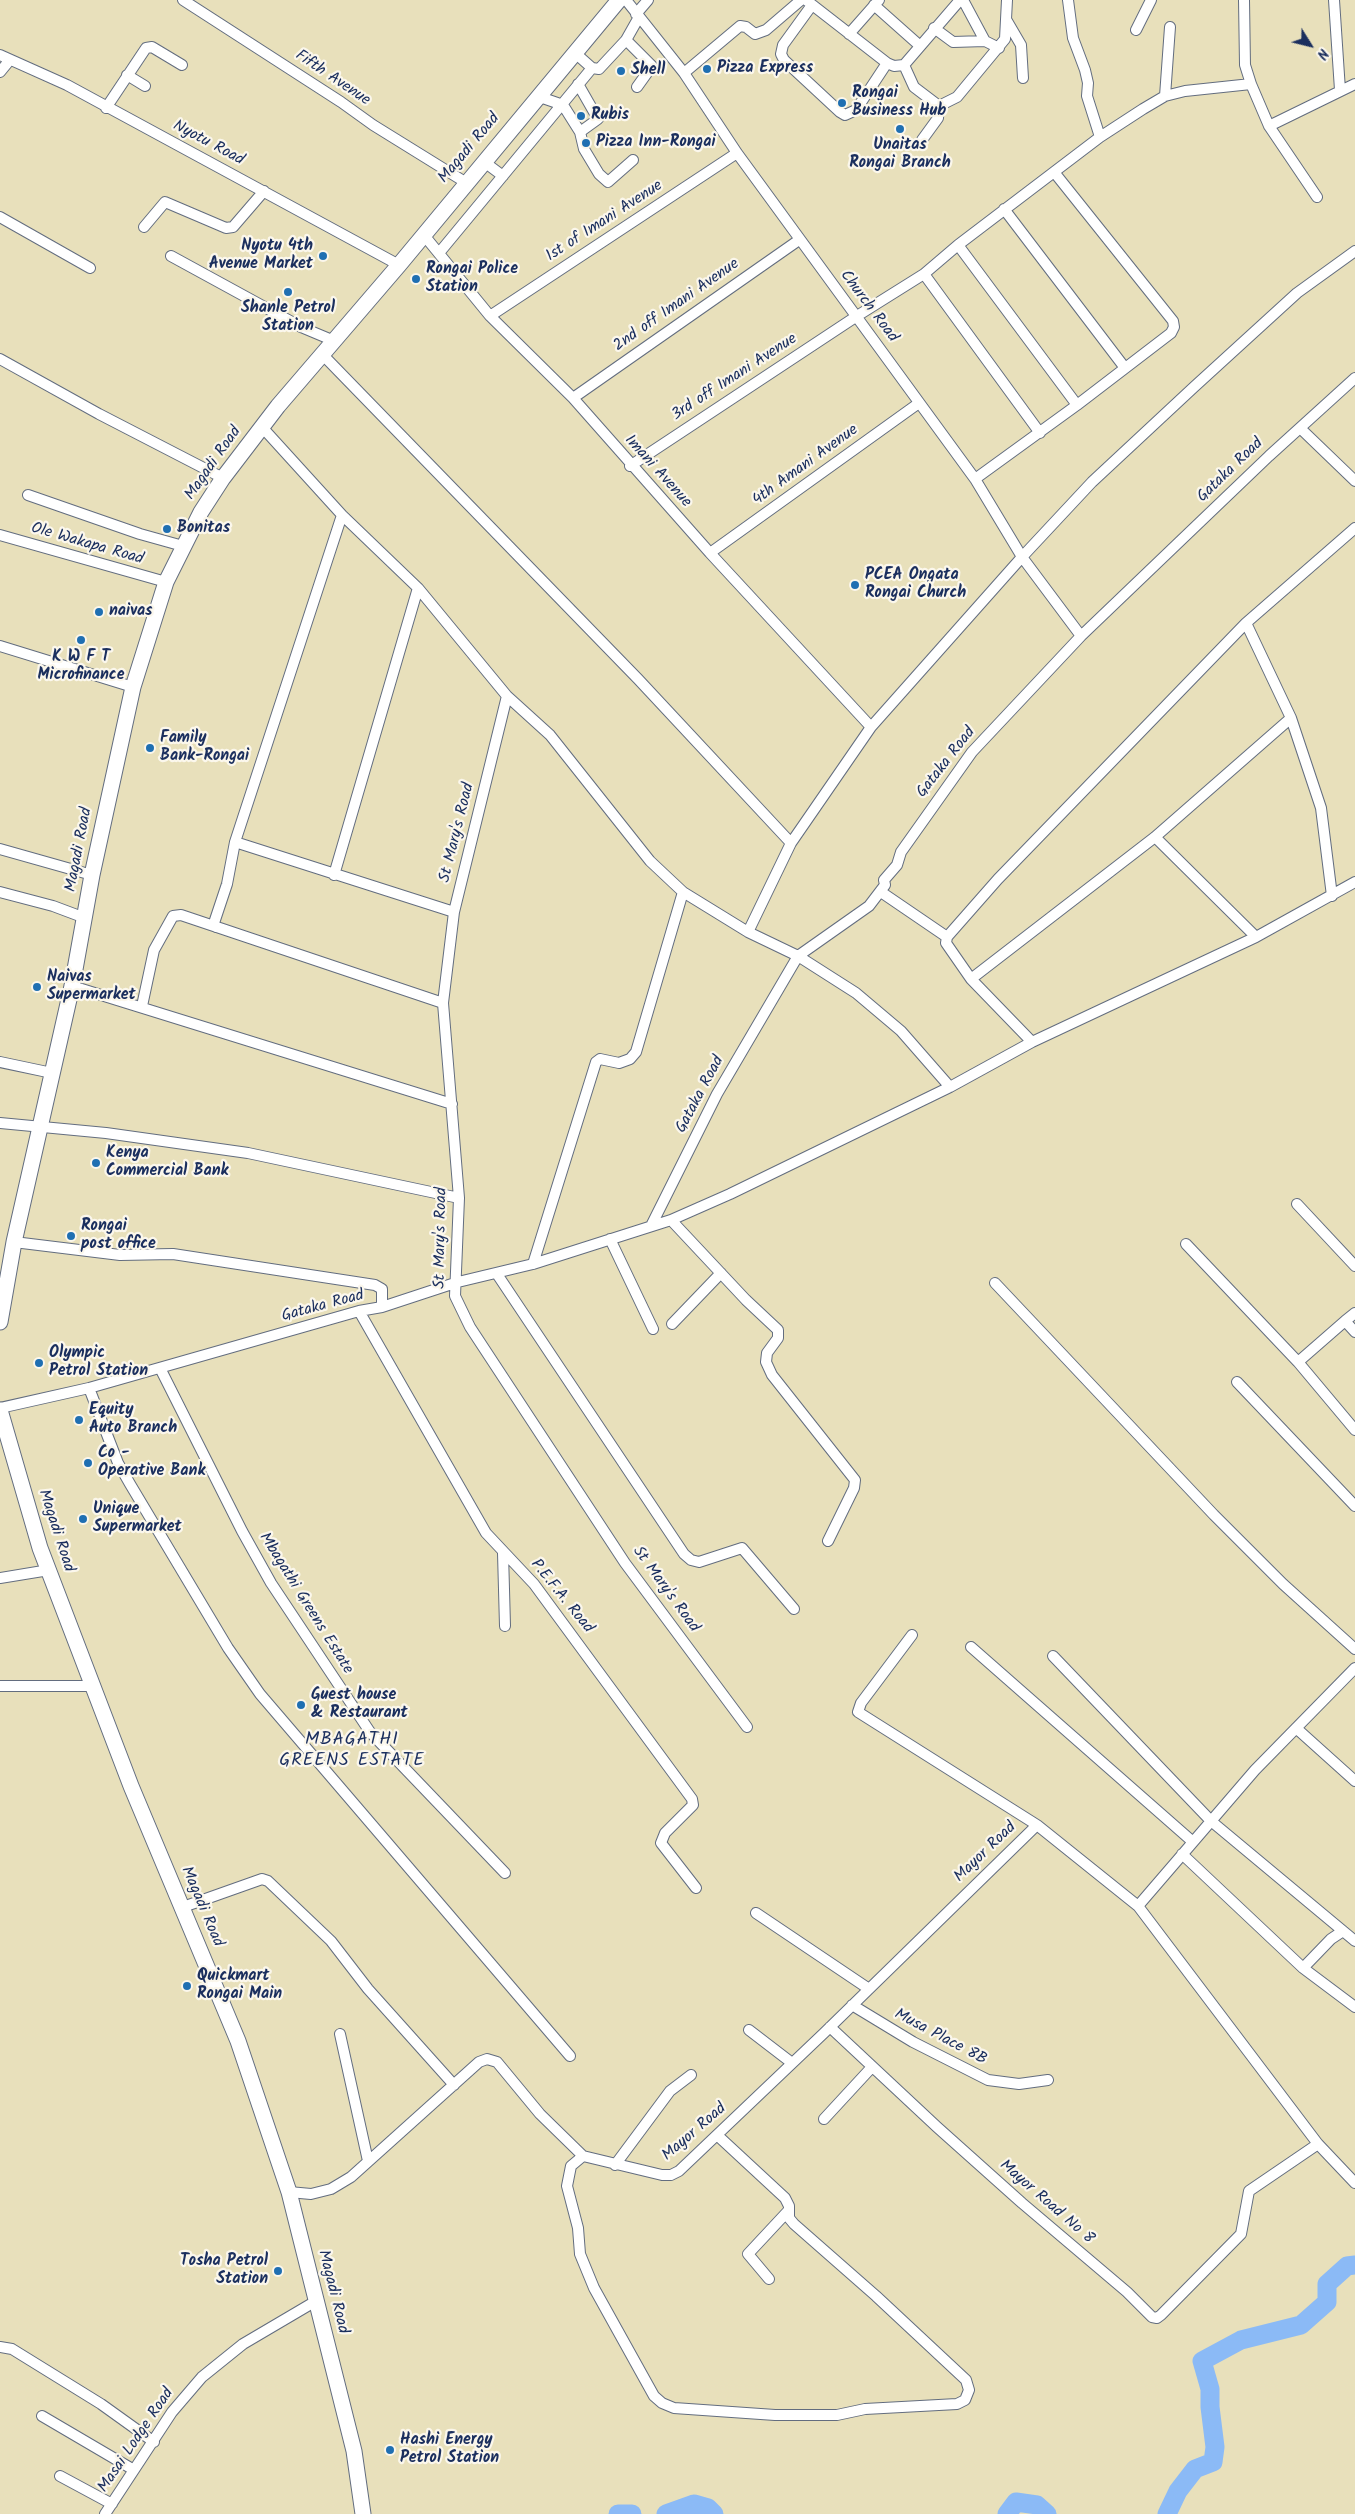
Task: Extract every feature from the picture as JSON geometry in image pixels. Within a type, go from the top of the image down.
[{"type":"highway","name":"Magadi Road","points":[[0,1322],[14,1242],[72,986],[92,875],[133,687],[166,582],[183,546],[223,478],[262,427],[321,353],[399,265],[465,182],[619,0]]},
{"type":"highway","name":"Magadi Road","points":[[0,1409],[48,1570],[152,1838],[183,1907],[238,2041],[289,2192],[354,2451],[363,2514]]},
{"type":"street","name":"Fifth Avenue","points":[[183,0],[341,102],[372,125],[465,182]]},
{"type":"street","name":"Church Road","points":[[626,0],[684,73],[737,153],[799,240],[857,316],[975,479],[1022,557],[1081,636]]},
{"type":"street","points":[[574,52],[592,68],[599,69],[626,40],[648,0]]},
{"type":"street","points":[[684,73],[740,26],[746,27],[755,34],[766,30],[801,0]]},
{"type":"street","points":[[888,63],[856,110],[845,115],[784,60],[781,54],[782,46],[809,2],[849,34],[894,66],[904,65],[919,45],[961,0],[985,41]]},
{"type":"street","points":[[939,106],[957,97],[1000,48],[1005,39],[1007,0]]},
{"type":"street","points":[[1068,0],[1073,38],[1085,70],[1088,83],[1087,96],[1100,137]]},
{"type":"street","points":[[1136,30],[1151,0]]},
{"type":"street","points":[[1244,0],[1245,65],[1251,84],[1268,126],[1317,197]]},
{"type":"street","points":[[1334,0],[1340,90]]},
{"type":"street","points":[[849,34],[877,3],[919,45]]},
{"type":"street","points":[[1007,22],[1022,46],[1023,78]]},
{"type":"street","points":[[1170,27],[1164,96],[1185,91],[1251,84]]},
{"type":"street","points":[[934,28],[953,42],[985,41],[1000,48]]},
{"type":"street","points":[[626,40],[652,66],[637,87]]},
{"type":"street","points":[[106,108],[143,50],[149,47],[182,65]]},
{"type":"street","points":[[0,72],[5,58]]},
{"type":"street","name":"Nyotu Road","points":[[5,58],[67,85],[106,108],[399,265]]},
{"type":"street","points":[[904,65],[914,87],[939,106]]},
{"type":"street","points":[[439,252],[592,68]]},
{"type":"street","points":[[127,76],[145,86]]},
{"type":"street","points":[[578,84],[598,119],[580,132]]},
{"type":"street","points":[[1268,126],[1355,84]]},
{"type":"street","points":[[537,96],[562,105],[580,132],[584,149],[599,174],[608,182],[633,160]]},
{"type":"street","name":"3rd off Imani Avenue","points":[[630,466],[924,274],[1004,209],[1100,137],[1164,96]]},
{"type":"street","points":[[922,140],[938,118],[939,106]]},
{"type":"street","name":"1st of Imani Avenue","points":[[490,316],[737,153]]},
{"type":"street","points":[[483,162],[503,176]]},
{"type":"street","points":[[975,479],[1077,406],[1171,333],[1174,327],[1173,321],[1054,172]]},
{"type":"street","points":[[144,227],[164,202],[226,228],[232,227],[264,191]]},
{"type":"street","points":[[1004,209],[1125,368]]},
{"type":"street","points":[[0,217],[90,268]]},
{"type":"street","name":"Imani Avenue","points":[[423,234],[490,316],[572,398],[630,466],[871,727]]},
{"type":"street","name":"2nd off Imani Avenue","points":[[572,398],[799,240]]},
{"type":"street","points":[[958,245],[1077,406]]},
{"type":"street","points":[[748,932],[791,843],[871,727],[1022,557],[1092,482],[1194,387],[1297,293],[1355,251]]},
{"type":"street","points":[[171,256],[301,327],[332,340]]},
{"type":"street","points":[[924,274],[1040,433]]},
{"type":"street","points":[[321,353],[638,678],[791,843]]},
{"type":"street","points":[[0,359],[152,442],[223,478]]},
{"type":"street","name":"Gataka Road","points":[[651,1226],[717,1094],[798,956],[869,906],[881,892],[885,885],[884,880],[897,865],[901,852],[972,752],[1081,636],[1355,378]]},
{"type":"street","name":"4th Amani Avenue","points":[[710,553],[919,402]]},
{"type":"street","points":[[262,427],[342,515],[418,588],[507,696],[550,736],[650,861],[683,892],[748,932],[798,956],[856,993],[901,1031],[950,1087]]},
{"type":"street","points":[[1300,428],[1355,480]]},
{"type":"street","points":[[28,495],[140,534],[183,546]]},
{"type":"street","points":[[216,928],[214,923],[227,884],[235,842],[342,515]]},
{"type":"street","points":[[1032,1042],[971,979],[946,943],[947,936],[998,879],[1246,623],[1355,528]]},
{"type":"street","name":"Ole Wakapa Road","points":[[0,535],[166,582]]},
{"type":"street","points":[[334,875],[418,588]]},
{"type":"street","points":[[1246,623],[1291,718],[1321,808],[1332,896]]},
{"type":"street","points":[[0,646],[133,687]]},
{"type":"street","name":"St Mary's Road","points":[[507,696],[454,912],[443,1003],[459,1198],[458,1282],[456,1296],[470,1327],[625,1563],[746,1728]]},
{"type":"street","points":[[971,979],[1155,837],[1291,718]]},
{"type":"street","points":[[1155,837],[1256,937]]},
{"type":"street","points":[[235,842],[454,912]]},
{"type":"street","points":[[0,849],[92,875]]},
{"type":"street","name":"Gataka Road","points":[[0,1409],[89,1388],[359,1311],[382,1307],[458,1282],[533,1264],[671,1220],[730,1194],[950,1087],[1032,1042],[1256,937],[1355,882]]},
{"type":"street","points":[[0,892],[54,906],[85,918]]},
{"type":"street","points":[[533,1264],[596,1062],[600,1059],[619,1063],[630,1059],[636,1052],[683,892]]},
{"type":"street","points":[[881,892],[947,936]]},
{"type":"street","points":[[142,1006],[154,950],[173,916],[181,915],[443,1003]]},
{"type":"street","points":[[72,986],[142,1006],[452,1104]]},
{"type":"street","points":[[0,1062],[52,1073]]},
{"type":"street","points":[[0,1123],[40,1126],[248,1154],[459,1198]]},
{"type":"street","points":[[1297,1204],[1355,1266]]},
{"type":"street","points":[[671,1220],[778,1330],[778,1338],[768,1353],[766,1362],[772,1375],[855,1480],[854,1488],[828,1541]]},
{"type":"street","points":[[610,1239],[653,1330]]},
{"type":"street","points":[[14,1242],[120,1254],[172,1254],[375,1285],[382,1289],[382,1307]]},
{"type":"street","points":[[1186,1244],[1298,1362],[1355,1430]]},
{"type":"street","points":[[672,1324],[721,1273]]},
{"type":"street","points":[[497,1274],[684,1554],[691,1560],[700,1562],[742,1548],[794,1609]]},
{"type":"street","points":[[995,1283],[1214,1515],[1283,1584],[1355,1649]]},
{"type":"street","name":"P.E.F.A. Road","points":[[359,1311],[486,1534],[534,1584],[692,1799],[693,1805],[665,1833],[661,1843],[696,1888]]},
{"type":"street","points":[[1298,1362],[1355,1313]]},
{"type":"street","points":[[1346,1321],[1355,1332]]},
{"type":"street","name":"Mbagathi Greens Estate","points":[[160,1368],[242,1531],[271,1583],[370,1732],[506,1872]]},
{"type":"street","points":[[1238,1382],[1355,1506]]},
{"type":"street","points":[[89,1388],[118,1463],[228,1648],[260,1694],[570,2056]]},
{"type":"street","points":[[503,1553],[505,1626]]},
{"type":"street","points":[[0,1578],[48,1570]]},
{"type":"street","points":[[912,1635],[861,1703],[858,1712],[1037,1825],[1138,1906],[1318,2144],[1355,2183]]},
{"type":"street","points":[[971,1647],[1193,1842]]},
{"type":"street","points":[[1053,1656],[1211,1821],[1355,1941]]},
{"type":"street","points":[[1138,1906],[1211,1821],[1296,1728],[1355,1668]]},
{"type":"street","points":[[0,1686],[92,1686]]},
{"type":"street","points":[[1296,1728],[1355,1780]]},
{"type":"street","name":"Mayor Road","points":[[583,2156],[662,2175],[671,2175],[679,2171],[852,2006],[1037,1825]]},
{"type":"street","points":[[1182,1854],[1303,1968],[1355,2007]]},
{"type":"street","points":[[183,1907],[262,1879],[268,1881],[331,1941],[368,1989],[454,2085]]},
{"type":"street","points":[[756,1913],[868,1989]]},
{"type":"street","points":[[1303,1968],[1331,1939],[1343,1931]]},
{"type":"street","name":"Musa Place 8B","points":[[852,2006],[913,2042],[988,2080],[1020,2084],[1048,2080]]},
{"type":"street","name":"Mayor Road No 8","points":[[830,2027],[1022,2203],[1127,2292],[1152,2317],[1157,2318],[1161,2315],[1240,2234],[1248,2191],[1318,2144]]},
{"type":"street","points":[[749,2030],[792,2063]]},
{"type":"street","points":[[340,2034],[368,2161]]},
{"type":"street","points":[[289,2192],[311,2194],[331,2190],[350,2177],[479,2062],[487,2059],[497,2062],[540,2114],[583,2156],[570,2166],[567,2186],[578,2228],[580,2254],[594,2288],[654,2396],[662,2403],[674,2408],[775,2415],[837,2414],[865,2409],[957,2404],[965,2400],[969,2390],[966,2380],[876,2296],[794,2224],[789,2218],[790,2210],[785,2198],[716,2135]]},
{"type":"street","points":[[824,2119],[872,2067]]},
{"type":"street","points":[[615,2164],[670,2091],[691,2075]]},
{"type":"street","points":[[769,2279],[748,2254],[790,2210]]},
{"type":"street","name":"Masai Lodge Road","points":[[105,2514],[172,2412],[202,2377],[243,2344],[316,2300]]},
{"type":"street","points":[[0,2347],[12,2349],[101,2404],[154,2442]]},
{"type":"street","points":[[42,2416],[134,2470]]},
{"type":"street","points":[[60,2476],[112,2504]]},
{"type":"waterway","points":[[1167,2514],[1178,2491],[1195,2469],[1213,2462],[1215,2447],[1210,2407],[1210,2389],[1202,2361],[1241,2340],[1301,2325],[1327,2302],[1327,2284],[1347,2266],[1355,2265]]},
{"type":"waterway","points":[[1007,2514],[1016,2502],[1037,2505],[1047,2514]]},
{"type":"waterway","points":[[666,2514],[694,2504],[708,2508],[714,2514]]},
{"type":"waterway","points":[[618,2514],[632,2514]]},
{"type":"place","name":"Pizza Express","points":[[707,69]]},
{"type":"place","name":"Shell","points":[[621,71]]},
{"type":"place","name":"Rongai Business Hub","points":[[842,103]]},
{"type":"place","name":"Rubis","points":[[581,116]]},
{"type":"place","name":"Unaitas Rongai Branch","points":[[900,129]]},
{"type":"place","name":"Pizza Inn-Rongai","points":[[586,143]]},
{"type":"place","name":"Nyotu 4th Avenue Market","points":[[323,256]]},
{"type":"place","name":"Rongai Police Station","points":[[416,279]]},
{"type":"place","name":"Shanle Petrol Station","points":[[288,292]]},
{"type":"place","name":"Bonitas","points":[[167,529]]},
{"type":"place","name":"PCEA Ongata Rongai Church","points":[[855,585]]},
{"type":"place","name":"naivas","points":[[99,612]]},
{"type":"place","name":"K W F T Microfinance","points":[[81,640]]},
{"type":"place","name":"Family Bank-Rongai","points":[[150,748]]},
{"type":"place","name":"Naivas Supermarket","points":[[37,987]]},
{"type":"place","name":"Kenya Commercial Bank","points":[[96,1163]]},
{"type":"place","name":"Rongai post office","points":[[71,1236]]},
{"type":"place","name":"Olympic Petrol Station","points":[[39,1363]]},
{"type":"place","name":"Equity Auto Branch","points":[[79,1420]]},
{"type":"place","name":"Co - Operative Bank","points":[[88,1463]]},
{"type":"place","name":"Unique Supermarket","points":[[83,1519]]},
{"type":"place","name":"Guest house & Restaurant","points":[[301,1705]]},
{"type":"place","name":"Quickmart Rongai Main","points":[[187,1986]]},
{"type":"place","name":"Tosha Petrol Station","points":[[278,2271]]},
{"type":"place","name":"Hashi Energy Petrol Station","points":[[390,2450]]},
{"type":"district","name":"MBAGATHI GREENS ESTATE","points":[[352,1751]]}]
